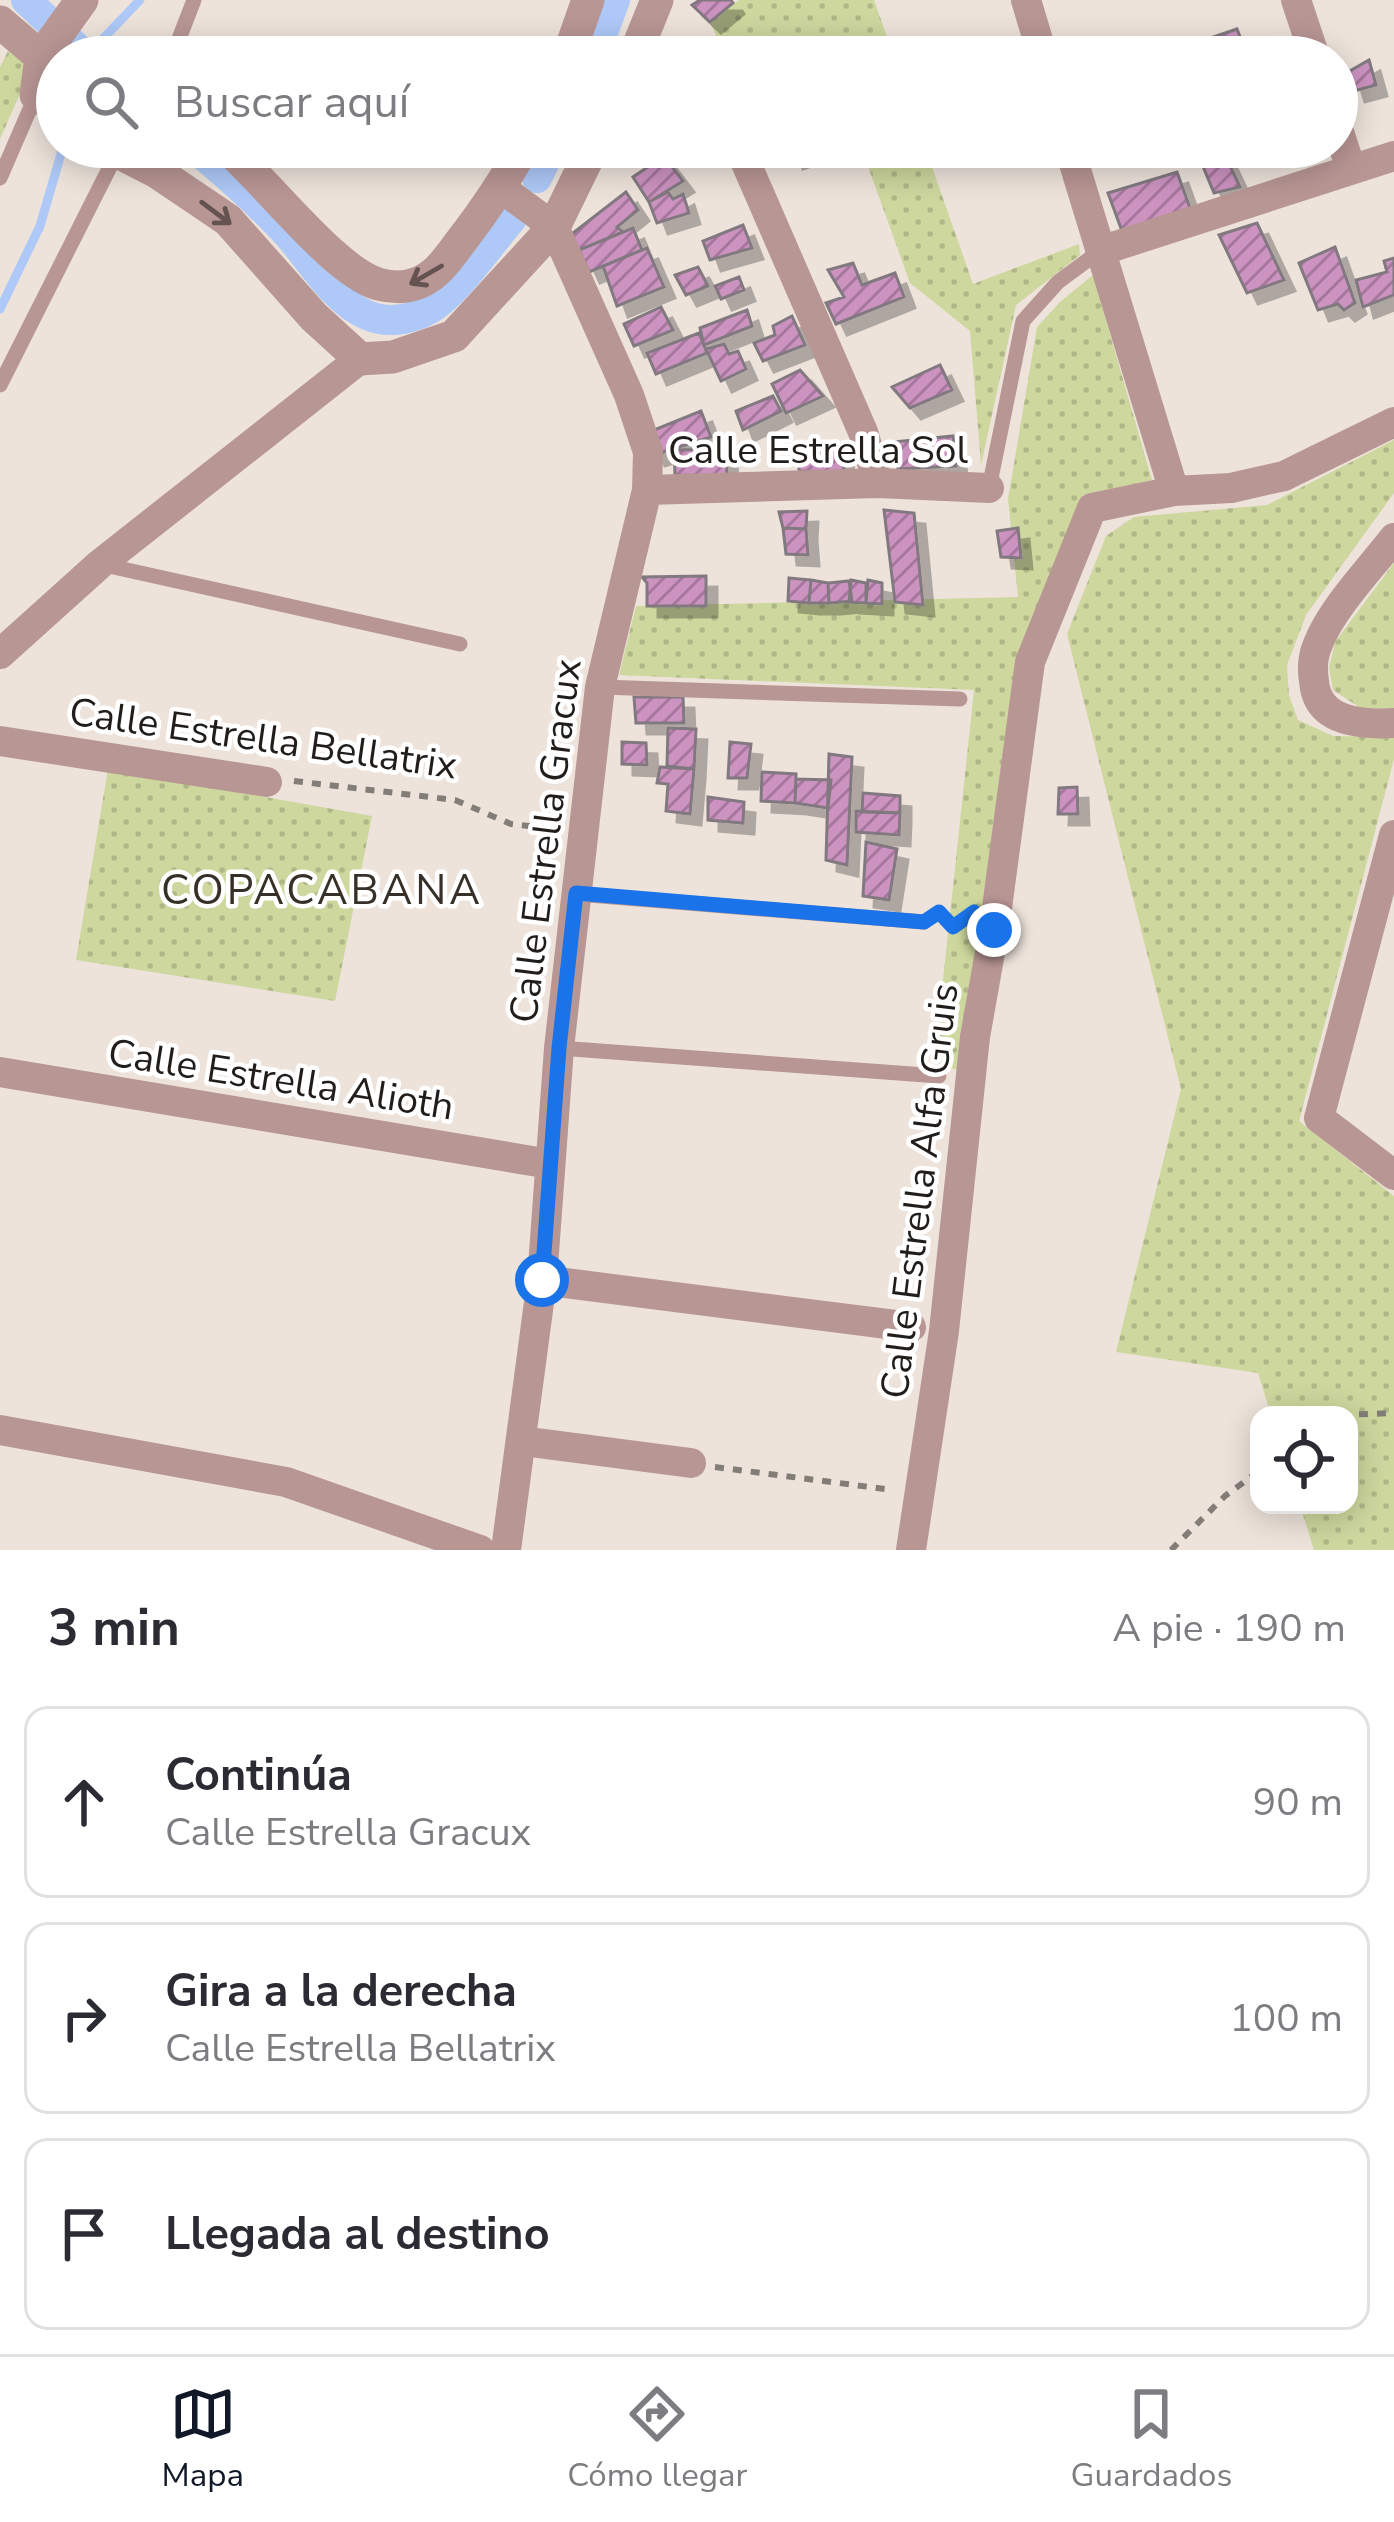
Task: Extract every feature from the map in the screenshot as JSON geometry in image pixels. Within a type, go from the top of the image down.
[{"type":"street","points":[[575,36],[588,0]]},
{"type":"street","points":[[642,36],[656,0]]},
{"type":"street","points":[[1026,0],[1037,36]]},
{"type":"street","points":[[1296,0],[1308,36]]},
{"type":"street","points":[[56,36],[78,2]]},
{"type":"street","points":[[0,22],[36,54]]},
{"type":"street","points":[[1358,167],[1394,156]]},
{"type":"street","points":[[150,168],[228,220],[314,316],[360,359]]},
{"type":"street","points":[[250,168],[327,249],[375,283],[395,287],[437,273],[512,168]]},
{"type":"street","points":[[0,654],[100,564],[360,359],[393,357],[454,337],[554,226],[583,168]]},
{"type":"street","points":[[748,168],[863,433],[878,483]]},
{"type":"street","points":[[1076,168],[1174,491],[1231,488],[1284,476],[1394,422]]},
{"type":"street","points":[[1100,251],[1354,168]]},
{"type":"street","points":[[501,188],[554,226]]},
{"type":"street","name":"Calle Estrella Gracux","points":[[506,1550],[542,1280],[559,1048],[600,687],[647,490],[648,452],[629,395],[554,226]]},
{"type":"street","name":"Calle Estrella Sol","points":[[647,490],[878,483],[989,488]]},
{"type":"street","name":"Calle Estrella Alfa Gruis","points":[[911,1550],[944,1331],[975,1037],[1030,662],[1092,508],[1174,491]]},
{"type":"street","points":[[1394,538],[1335,615],[1317,645],[1313,667],[1314,688],[1323,706],[1339,718],[1365,724],[1394,723]]},
{"type":"street","name":"Calle Estrella Bellatrix","points":[[0,741],[267,782]]},
{"type":"street","points":[[1394,835],[1319,1118],[1394,1175]]},
{"type":"street","name":"Calle Estrella Alioth","points":[[0,1072],[550,1164]]},
{"type":"street","points":[[542,1280],[911,1327]]},
{"type":"street","points":[[0,1430],[286,1482],[480,1550]]},
{"type":"street","points":[[522,1441],[691,1463]]},
{"type":"lane","points":[[180,36],[194,0]]},
{"type":"lane","points":[[0,178],[36,123]]},
{"type":"lane","points":[[0,385],[106,168]]},
{"type":"lane","points":[[989,488],[1023,321],[1058,282],[1100,251]]},
{"type":"lane","points":[[100,564],[460,644]]},
{"type":"lane","points":[[600,687],[960,699]]},
{"type":"lane","points":[[576,893],[924,922]]},
{"type":"lane","points":[[559,1048],[939,1076]]},
{"type":"path","name":"Calle Estrella Bellatrix","points":[[267,782],[302,780],[454,800],[512,824],[584,831]]},
{"type":"path","points":[[924,922],[939,912],[953,927],[974,912],[994,930]]},
{"type":"path","points":[[1358,1414],[1394,1413]]},
{"type":"path","points":[[691,1463],[897,1491]]},
{"type":"path","points":[[1171,1550],[1250,1478]]},
{"type":"green space","points":[[739,0],[874,0],[887,36],[716,36],[710,22]]},
{"type":"green space","points":[[8,51],[31,69],[0,139],[0,67]]},
{"type":"green space","points":[[869,168],[932,168],[973,284],[1079,244],[1080,255],[1016,305],[981,465],[970,331],[910,283]]},
{"type":"green space","points":[[1093,275],[1152,480],[1083,495],[1045,599],[966,1072],[934,1064],[974,690],[619,675],[636,606],[1018,597],[1008,499],[1037,327]]},
{"type":"green space","points":[[1394,440],[1394,493],[1306,615],[1287,665],[1289,695],[1298,720],[1333,736],[1394,737],[1394,759],[1299,1121],[1394,1196],[1394,1550],[1314,1550],[1303,1514],[1358,1514],[1358,1406],[1268,1406],[1258,1373],[1116,1352],[1181,1089],[1067,634],[1106,536],[1134,517],[1267,505]]},
{"type":"green space","points":[[1394,563],[1394,708],[1362,709],[1333,690],[1329,668],[1335,642]]},
{"type":"green space","points":[[108,769],[372,816],[335,1001],[76,960]]},
{"type":"building","points":[[700,0],[733,3],[710,22],[692,5]]},
{"type":"building","points":[[1369,60],[1376,85],[1358,90],[1358,66]]},
{"type":"building","points":[[646,168],[673,168],[683,181],[649,202],[633,177]]},
{"type":"building","points":[[1204,168],[1231,168],[1240,187],[1214,193]]},
{"type":"building","points":[[1177,172],[1190,208],[1122,231],[1108,193]]},
{"type":"building","points":[[626,192],[638,210],[617,227],[623,232],[579,250],[569,236]]},
{"type":"building","points":[[668,192],[673,199],[683,194],[689,213],[657,223],[649,202]]},
{"type":"building","points":[[1257,223],[1284,280],[1247,293],[1219,235]]},
{"type":"building","points":[[743,225],[752,248],[710,260],[703,241]]},
{"type":"building","points":[[633,228],[642,250],[589,272],[579,250]]},
{"type":"building","points":[[1335,247],[1355,303],[1344,310],[1338,304],[1318,310],[1299,263]]},
{"type":"building","points":[[647,248],[664,287],[617,306],[603,266]]},
{"type":"building","points":[[1394,258],[1394,295],[1363,307],[1356,280],[1387,272],[1384,261]]},
{"type":"building","points":[[853,263],[862,285],[895,273],[904,297],[836,324],[826,303],[844,297],[828,270]]},
{"type":"building","points":[[698,267],[708,286],[686,295],[675,275]]},
{"type":"building","points":[[739,277],[744,290],[721,299],[715,286]]},
{"type":"building","points":[[661,307],[673,330],[634,346],[624,324]]},
{"type":"building","points":[[747,310],[752,326],[704,345],[700,328]]},
{"type":"building","points":[[792,316],[805,345],[763,361],[754,343],[775,335],[773,326]]},
{"type":"building","points":[[699,333],[707,353],[656,374],[647,353]]},
{"type":"building","points":[[724,344],[729,354],[738,351],[746,369],[721,381],[706,349]]},
{"type":"building","points":[[940,365],[952,390],[910,408],[892,387]]},
{"type":"building","points":[[800,370],[823,396],[786,413],[772,384]]},
{"type":"building","points":[[773,396],[781,411],[743,430],[736,411]]},
{"type":"building","points":[[701,411],[711,437],[654,455],[644,434]]},
{"type":"building","points":[[953,436],[956,466],[898,469],[893,442]]},
{"type":"building","points":[[726,449],[727,476],[675,475],[674,450]]},
{"type":"building","points":[[799,452],[842,453],[844,472],[799,471]]},
{"type":"building","points":[[884,510],[914,513],[923,605],[895,602]]},
{"type":"building","points":[[807,511],[806,529],[783,528],[779,512]]},
{"type":"building","points":[[783,528],[806,529],[808,555],[786,554]]},
{"type":"building","points":[[1018,528],[1021,558],[1001,557],[997,531]]},
{"type":"building","points":[[706,576],[706,606],[647,606],[647,583],[642,577]]},
{"type":"building","points":[[789,578],[811,580],[809,603],[788,601]]},
{"type":"building","points":[[811,580],[828,583],[829,603],[809,603]]},
{"type":"building","points":[[851,580],[866,583],[866,603],[849,602]]},
{"type":"building","points":[[868,580],[882,583],[882,604],[866,603]]},
{"type":"building","points":[[849,581],[852,601],[829,603],[828,583]]},
{"type":"building","points":[[634,697],[683,697],[684,723],[636,723]]},
{"type":"building","points":[[668,728],[696,729],[694,769],[667,766]]},
{"type":"building","points":[[622,742],[646,743],[647,765],[622,764]]},
{"type":"building","points":[[730,742],[751,744],[747,778],[728,778]]},
{"type":"building","points":[[829,754],[852,757],[847,865],[826,860]]},
{"type":"building","points":[[660,767],[694,769],[690,814],[666,811],[668,784],[657,783]]},
{"type":"building","points":[[762,772],[796,774],[795,803],[761,801]]},
{"type":"building","points":[[796,779],[831,780],[828,808],[795,803]]},
{"type":"building","points":[[1077,787],[1078,814],[1058,814],[1059,788]]},
{"type":"building","points":[[863,793],[900,796],[900,813],[862,812]]},
{"type":"building","points":[[708,797],[744,802],[743,823],[708,820]]},
{"type":"building","points":[[856,811],[900,813],[899,835],[856,832]]},
{"type":"building","points":[[866,842],[897,849],[889,900],[863,896]]},
{"type":"waterway","points":[[26,0],[64,36]]},
{"type":"waterway","points":[[106,36],[140,0]]},
{"type":"waterway","points":[[602,36],[615,0]]},
{"type":"waterway","points":[[0,309],[40,226],[57,168]]},
{"type":"waterway","points":[[217,168],[266,212],[345,301],[375,318],[407,318],[440,302],[511,220]]},
{"type":"waterway","points":[[537,178],[542,168]]},
{"type":"district","name":"COPACABANA","points":[[322,890]]},
{"type":"route","points":[[542,1280],[576,893],[924,922],[939,912],[953,927],[974,912],[994,930]]}]
